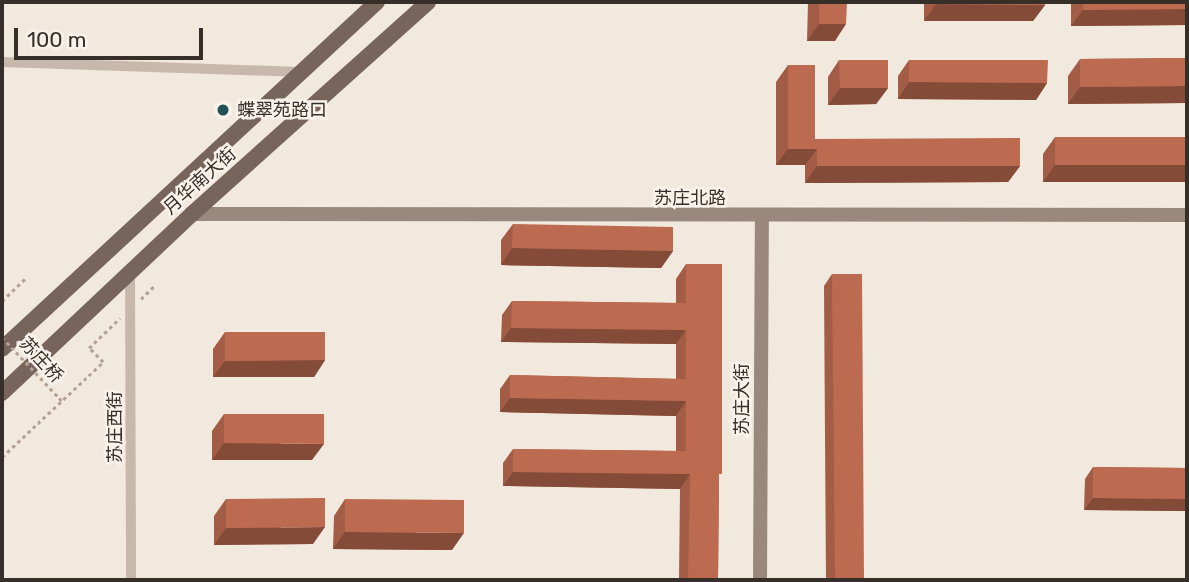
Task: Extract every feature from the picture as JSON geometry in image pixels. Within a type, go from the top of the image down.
[{"type":"main road","name":"月华南大街","points":[[2,349],[377,2]]},
{"type":"main road","name":"月华南大街","points":[[2,393],[192,214],[428,2]]},
{"type":"street","points":[[2,62],[300,72]]},
{"type":"street","name":"苏庄北路","points":[[192,214],[762,217],[1187,215]]},
{"type":"street","name":"苏庄大街","points":[[760,580],[762,217]]},
{"type":"street","name":"苏庄西街","points":[[130,274],[131,580]]},
{"type":"path","points":[[2,302],[25,279]]},
{"type":"path","points":[[2,457],[103,362],[89,348],[115,322]]},
{"type":"path","name":"苏庄桥","points":[[2,337],[62,401]]},
{"type":"building","points":[[819,2],[847,2],[846,24],[819,24]]},
{"type":"building","points":[[1045,2],[1045,5],[936,4]]},
{"type":"building","points":[[1083,2],[1187,2],[1187,9],[1083,10]]},
{"type":"building","points":[[1187,58],[1187,86],[1080,87],[1080,59]]},
{"type":"building","points":[[839,60],[888,60],[888,88],[840,88]]},
{"type":"building","points":[[909,60],[1048,60],[1047,83],[909,82]]},
{"type":"building","points":[[788,65],[815,65],[815,139],[1020,138],[1020,166],[817,166],[817,149],[788,149]]},
{"type":"building","points":[[1055,137],[1187,137],[1187,165],[1055,165]]},
{"type":"building","points":[[513,224],[673,227],[673,251],[512,248]]},
{"type":"building","points":[[686,264],[722,264],[722,474],[719,474],[718,580],[688,580],[690,474],[513,472],[513,449],[686,451],[686,401],[510,398],[510,375],[686,379],[686,330],[511,328],[512,301],[686,303]]},
{"type":"building","points":[[832,274],[862,274],[864,580],[835,580]]},
{"type":"building","points":[[225,332],[325,332],[325,360],[225,361]]},
{"type":"building","points":[[224,414],[324,414],[324,444],[224,443]]},
{"type":"building","points":[[1093,467],[1187,468],[1187,499],[1093,498]]},
{"type":"building","points":[[325,498],[325,527],[226,528],[226,499]]},
{"type":"building","points":[[345,499],[464,500],[464,533],[345,532]]},
{"type":"place","name":"蝶翠苑路口","points":[[223,110]]}]
